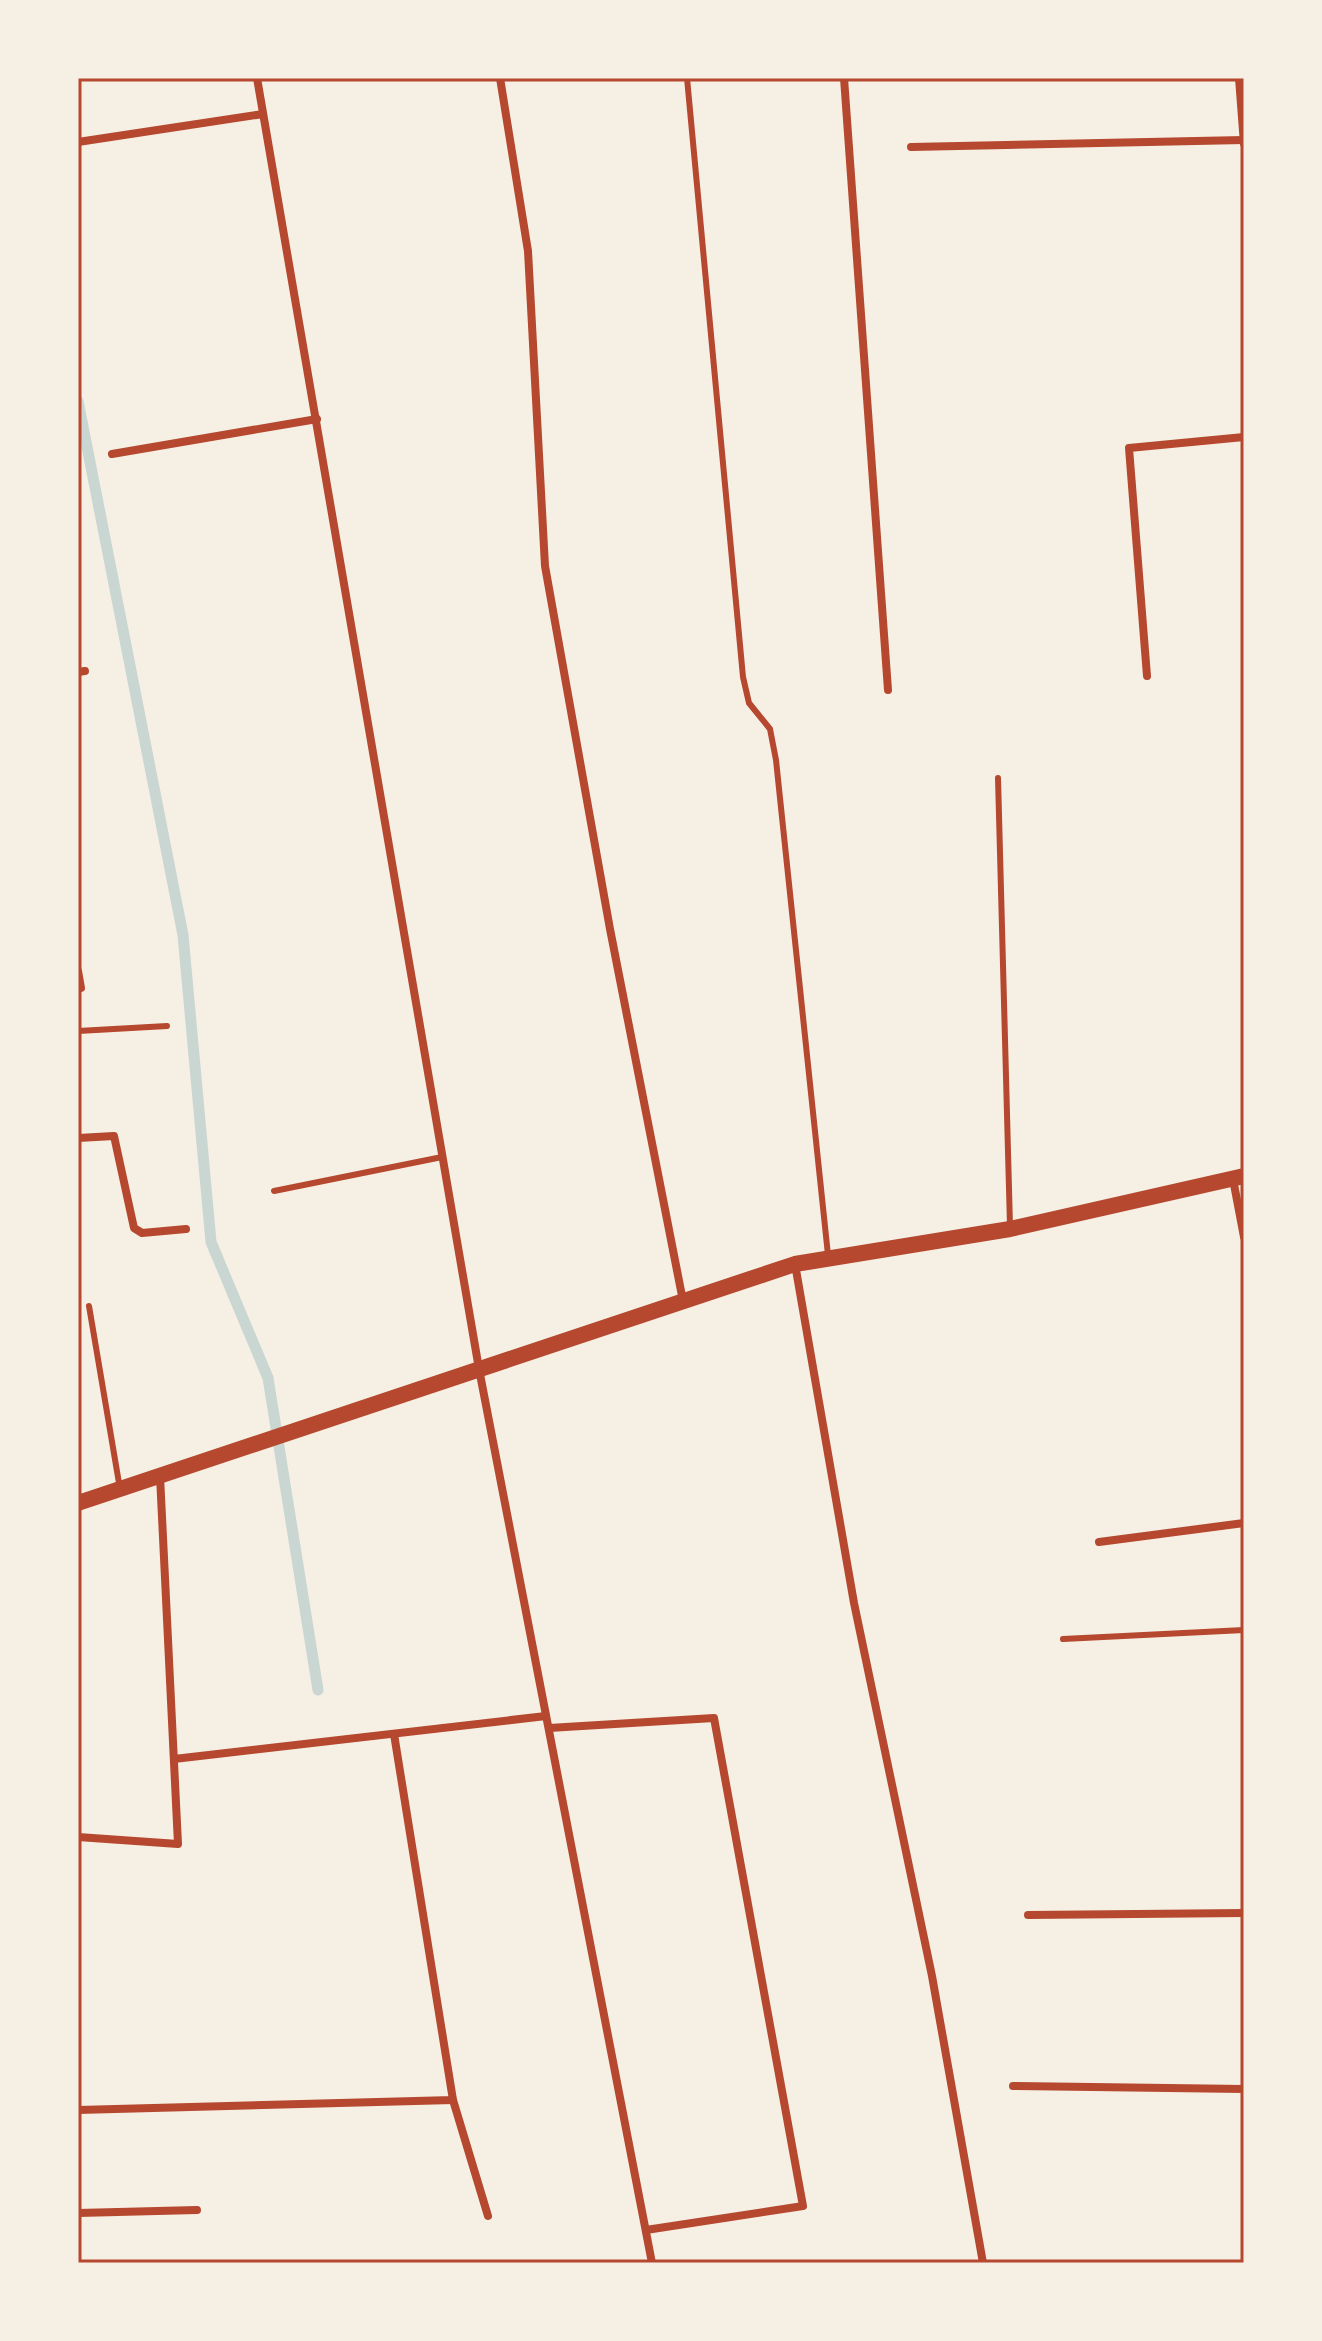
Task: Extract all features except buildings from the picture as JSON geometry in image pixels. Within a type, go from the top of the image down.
[{"type":"main road","points":[[78,1503],[795,1264],[1010,1229],[1238,1177]]},
{"type":"street","points":[[257,78],[479,1369],[652,2263]]},
{"type":"street","points":[[500,78],[528,251],[545,566],[610,929],[683,1302]]},
{"type":"street","points":[[844,78],[888,690]]},
{"type":"street","points":[[911,147],[1244,142],[1239,78]]},
{"type":"street","points":[[78,142],[263,114]]},
{"type":"street","points":[[112,454],[317,419]]},
{"type":"street","points":[[1147,676],[1129,448],[1244,437]]},
{"type":"street","points":[[78,971],[81,988]]},
{"type":"street","points":[[78,1138],[114,1136],[134,1228],[142,1233],[186,1229]]},
{"type":"street","points":[[1238,1177],[1244,1237]]},
{"type":"street","points":[[795,1264],[854,1603],[932,1976],[983,2263]]},
{"type":"street","points":[[78,1837],[178,1844],[160,1476]]},
{"type":"street","points":[[1099,1542],[1244,1523]]},
{"type":"street","points":[[174,1759],[546,1716]]},
{"type":"street","points":[[549,1728],[714,1718],[803,2206],[646,2230]]},
{"type":"street","points":[[394,1734],[453,2100],[488,2216]]},
{"type":"street","points":[[1028,1915],[1244,1913]]},
{"type":"street","points":[[1013,2086],[1244,2089]]},
{"type":"street","points":[[78,2110],[453,2100]]},
{"type":"street","points":[[78,2213],[197,2210]]},
{"type":"lane","points":[[687,78],[743,677],[749,703],[770,729],[776,760],[828,1259]]},
{"type":"lane","points":[[998,778],[1010,1229]]},
{"type":"lane","points":[[78,1031],[167,1026]]},
{"type":"lane","points":[[274,1191],[442,1157]]},
{"type":"lane","points":[[89,1306],[120,1489]]},
{"type":"lane","points":[[1063,1639],[1244,1630]]},
{"type":"waterway","points":[[78,401],[183,935],[211,1242],[268,1378],[318,1690]]}]
